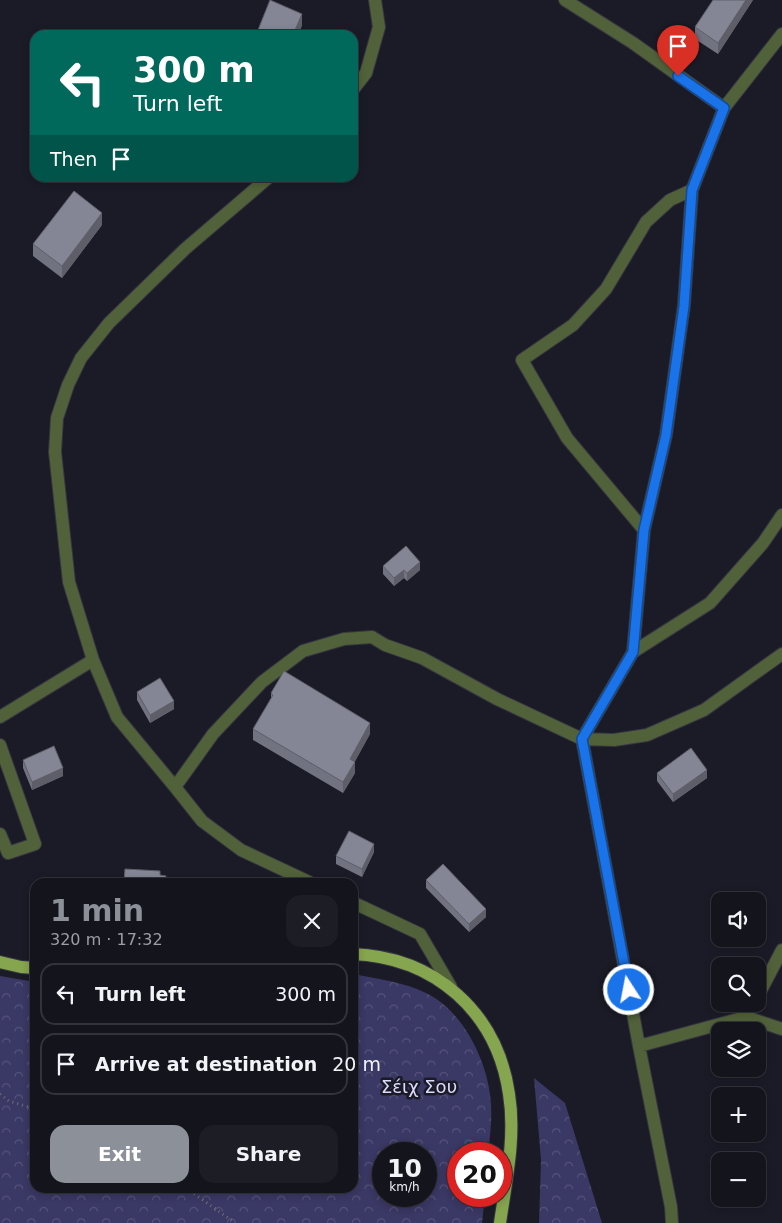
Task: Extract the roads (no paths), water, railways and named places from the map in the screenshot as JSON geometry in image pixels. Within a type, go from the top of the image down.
[{"type":"main road","points":[[358,954],[400,962],[435,977],[465,1000],[485,1027],[500,1059],[508,1086],[511,1111],[511,1138],[500,1223]]},
{"type":"main road","points":[[0,962],[30,968]]},
{"type":"street","points":[[358,83],[366,73],[379,27],[375,0]]},
{"type":"street","points":[[565,0],[633,43],[724,108]]},
{"type":"street","points":[[672,1223],[669,1198],[582,739],[633,652],[644,530],[667,426],[684,306],[692,190],[724,108],[782,34]]},
{"type":"street","points":[[263,182],[186,248],[109,323],[81,358],[68,385],[57,418],[55,452],[69,582],[93,660],[117,717],[202,821],[241,850],[300,878]]},
{"type":"street","points":[[644,530],[567,438],[522,360],[573,325],[606,288],[646,222],[670,200],[692,190]]},
{"type":"street","points":[[633,652],[710,603],[763,543],[782,515]]},
{"type":"street","points":[[175,788],[213,734],[262,682],[303,651],[344,639],[372,637],[385,645],[422,658],[497,699],[582,739],[614,740],[646,734],[688,717],[704,710],[782,654]]},
{"type":"street","points":[[0,717],[93,660]]},
{"type":"street","points":[[0,745],[35,844],[8,853],[0,834]]},
{"type":"street","points":[[358,905],[420,934],[450,987]]},
{"type":"street","points":[[766,981],[782,950]]},
{"type":"street","points":[[746,1017],[749,1012]]},
{"type":"street","points":[[639,1046],[746,1017],[782,1029]]},
{"type":"park label","name":"Σέιχ Σου","points":[[419,1086]]}]
